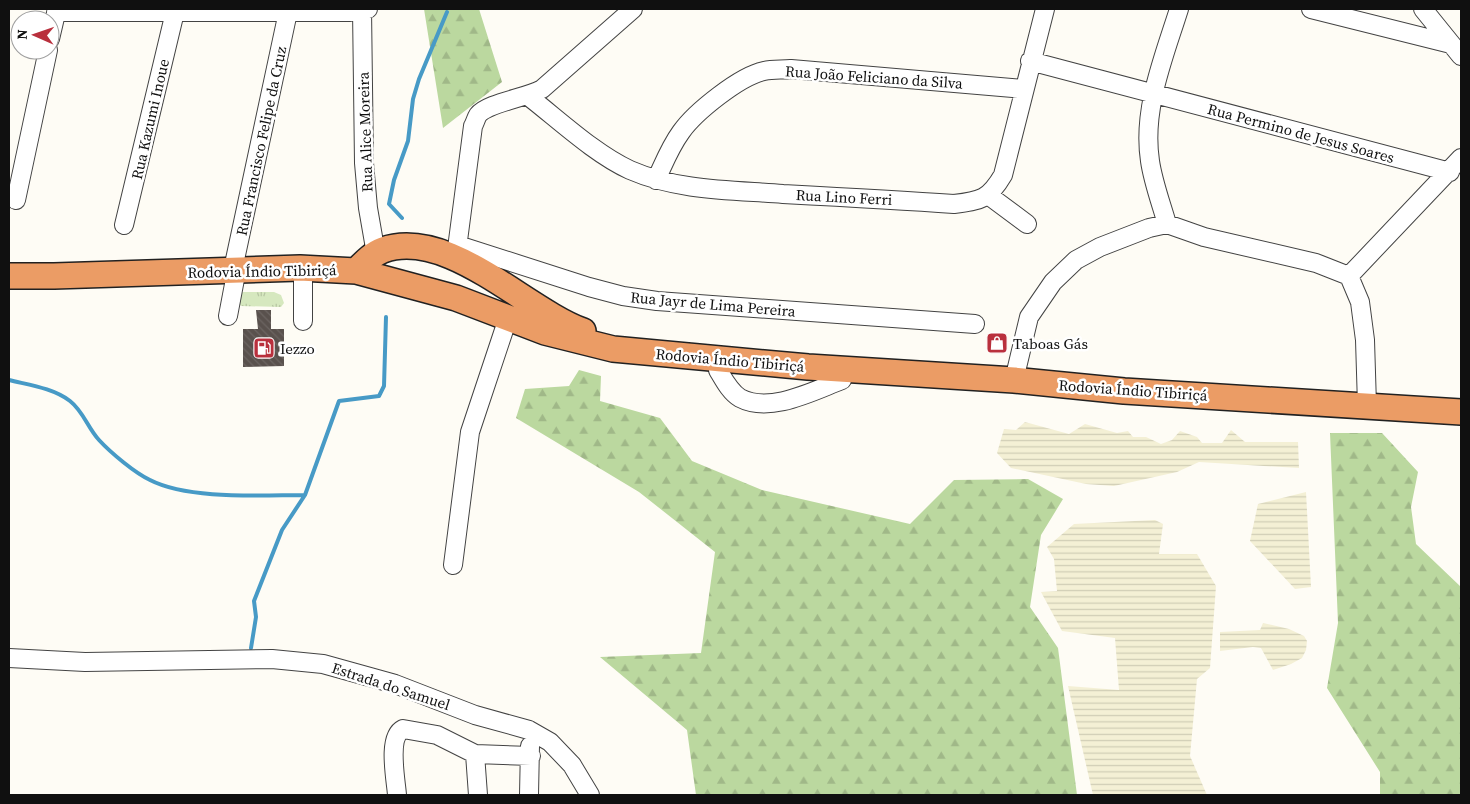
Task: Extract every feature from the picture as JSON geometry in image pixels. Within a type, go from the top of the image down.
[{"type":"highway","points":[[356,271],[376,254],[394,248],[409,246],[457,252],[554,317],[632,351]]},
{"type":"highway","name":"Rodovia Índio Tibiriçá","points":[[9,290],[78,289],[300,268],[356,271],[456,298],[545,332],[582,343],[632,351],[808,367],[1014,380],[1124,391],[1461,412]]},
{"type":"highway","name":"Rodovia Índio Tibiriçá","points":[[9,276],[234,274],[302,279],[354,285],[505,327],[579,352],[634,362],[1216,410],[1311,413],[1461,422]]},
{"type":"street","points":[[60,10],[288,12],[364,9]]},
{"type":"street","name":"Rua Alice Moreira","points":[[364,9],[364,163],[368,208],[376,254]]},
{"type":"street","points":[[457,252],[473,126],[478,114],[490,106],[528,96],[559,76],[634,9]]},
{"type":"street","points":[[1026,224],[988,195],[994,192],[1002,175],[1045,9]]},
{"type":"street","points":[[1167,224],[1150,162],[1148,141],[1153,94],[1179,9]]},
{"type":"street","points":[[1311,9],[1456,50]]},
{"type":"street","points":[[1423,9],[1456,50]]},
{"type":"street","name":"Rua Kazumi Inoue","points":[[124,225],[175,12]]},
{"type":"street","name":"Rua Francisco Felipe da Cruz","points":[[228,316],[234,274],[288,12]]},
{"type":"street","points":[[16,200],[46,60]]},
{"type":"street","points":[[1030,61],[1153,94]]},
{"type":"street","name":"Rua João Feliciano da Silva","points":[[656,180],[671,147],[682,129],[724,91],[743,78],[764,71],[791,69],[1023,89]]},
{"type":"street","name":"Rua Permino de Jesus Soares","points":[[1153,94],[1450,172]]},
{"type":"street","name":"Rua Lino Ferri","points":[[528,96],[600,151],[628,169],[656,180],[712,189],[954,204],[979,201],[988,195]]},
{"type":"street","points":[[1349,276],[1450,172],[1461,158]]},
{"type":"street","points":[[1014,380],[1029,317],[1053,282],[1076,260],[1100,247],[1167,224],[1204,236],[1316,263],[1349,276],[1360,302],[1365,340],[1367,405]]},
{"type":"street","name":"Rua Jayr de Lima Pereira","points":[[457,252],[623,296],[657,301],[975,324]]},
{"type":"street","points":[[302,279],[303,320]]},
{"type":"street","points":[[453,565],[470,432],[505,327]]},
{"type":"street","name":"Estrada do Samuel","points":[[9,658],[86,662],[272,659],[323,664],[395,684],[475,715],[529,730],[550,742],[572,765],[590,795]]},
{"type":"street","points":[[397,795],[393,746],[398,731],[403,729],[437,735],[475,754],[531,756]]},
{"type":"street","points":[[529,730],[531,756],[529,795]]},
{"type":"street","points":[[475,754],[478,795]]},
{"type":"shaded area","points":[[1025,422],[1069,434],[1085,424],[1117,433],[1128,431],[1133,437],[1146,437],[1161,444],[1172,440],[1180,431],[1197,437],[1202,443],[1222,443],[1231,430],[1245,442],[1298,442],[1299,468],[1199,462],[1177,472],[1114,486],[1086,484],[1011,468],[997,453],[1004,429],[1016,430]]},
{"type":"shaded area","points":[[1306,492],[1311,587],[1295,589],[1250,541],[1258,504]]},
{"type":"shaded area","points":[[1155,520],[1163,524],[1159,554],[1197,554],[1216,586],[1210,668],[1197,679],[1190,756],[1207,795],[1093,795],[1068,686],[1119,690],[1115,638],[1062,631],[1041,592],[1057,591],[1054,559],[1047,547],[1074,524]]},
{"type":"shaded area","points":[[1263,623],[1289,629],[1304,636],[1307,641],[1306,650],[1302,658],[1273,670],[1261,648],[1253,647],[1220,651],[1220,632],[1260,630]]},
{"type":"green space","points":[[424,9],[479,9],[502,82],[443,128]]},
{"type":"green space","points":[[243,292],[274,292],[281,295],[284,303],[281,307],[241,306],[237,301],[239,294]]},
{"type":"green space","points":[[579,370],[601,376],[600,401],[660,418],[692,461],[762,490],[910,524],[954,480],[1028,479],[1063,499],[1041,535],[1030,607],[1058,648],[1077,795],[696,795],[687,730],[600,657],[701,653],[715,552],[639,492],[516,418],[525,389],[569,386]]},
{"type":"green space","points":[[1330,433],[1382,433],[1418,472],[1411,507],[1416,544],[1461,587],[1461,795],[1380,795],[1380,772],[1327,688],[1338,623]]},
{"type":"building","name":"Iezzo","points":[[256,310],[271,310],[271,329],[284,329],[284,366],[243,367],[243,329],[258,329]]},
{"type":"waterway","points":[[402,218],[389,204],[394,180],[408,141],[413,99],[419,79],[447,12]]},
{"type":"waterway","points":[[251,648],[256,617],[254,601],[282,530],[305,495],[339,401],[379,396],[384,386],[386,317]]},
{"type":"waterway","points":[[9,380],[49,390],[70,401],[75,405],[95,435],[110,451],[137,473],[150,480],[184,491],[205,494],[247,496],[305,495]]},
{"type":"place","name":"Taboas Gás","points":[[997,343]]},
{"type":"place","name":"Iezzo","points":[[264,348]]}]
